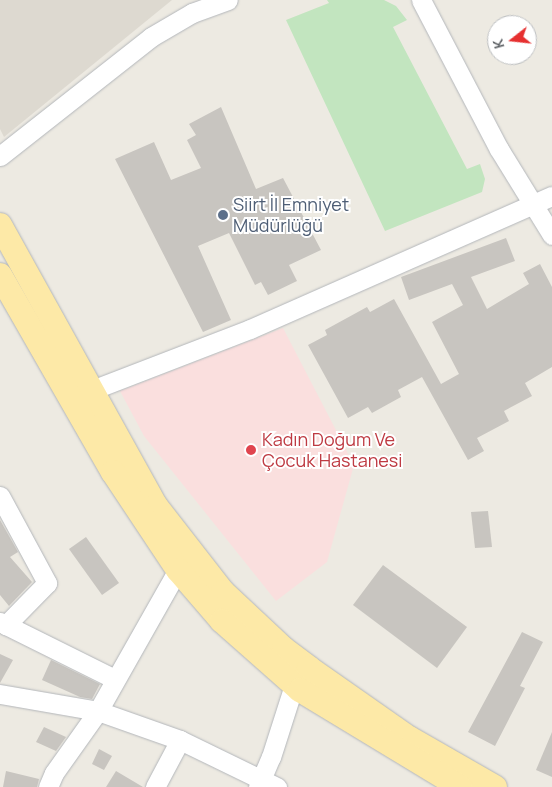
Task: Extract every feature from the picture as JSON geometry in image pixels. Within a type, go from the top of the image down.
[{"type":"main road","points":[[0,225],[156,506],[223,592],[284,649],[409,738],[495,787]]},
{"type":"main road","points":[[0,275],[113,472],[178,570],[222,622],[294,685],[460,787]]},
{"type":"street","points":[[0,156],[152,37],[192,13],[228,0]]},
{"type":"street","points":[[421,0],[494,140],[552,235]]},
{"type":"street","points":[[92,390],[250,329],[552,196]]},
{"type":"street","points":[[0,496],[47,583],[3,623],[115,679]]},
{"type":"street","points":[[48,787],[54,773],[98,711],[190,549]]},
{"type":"street","points":[[0,694],[98,711],[180,740],[265,784],[271,757],[294,685]]},
{"type":"street","points":[[155,787],[180,740]]},
{"type":"shaded area","points":[[0,0],[172,0],[4,137],[0,129]]},
{"type":"shaded area","name":"Kadın Doğum Ve Çocuk Hastanesi","points":[[283,328],[354,465],[327,562],[276,601],[144,436],[120,391]]},
{"type":"green space","points":[[327,0],[384,0],[396,6],[407,20],[393,27],[467,169],[480,164],[485,179],[482,192],[385,231],[286,20],[329,3]]},
{"type":"building","name":"Siirt İl Emniyet Müdürlüğü","points":[[221,107],[256,189],[283,178],[321,250],[289,265],[297,281],[268,295],[261,282],[255,285],[229,233],[198,246],[231,320],[203,332],[115,159],[154,142],[171,180],[201,168],[187,140],[196,135],[189,124]]},
{"type":"building","points":[[506,238],[515,261],[471,277],[487,309],[529,284],[523,273],[540,264],[552,287],[552,367],[525,383],[532,396],[504,411],[509,421],[477,438],[484,451],[468,460],[422,377],[398,390],[401,397],[372,413],[368,407],[348,418],[308,345],[327,335],[325,330],[367,307],[370,312],[394,299],[441,384],[459,374],[432,322],[463,305],[452,284],[409,300],[401,277]]},
{"type":"building","points":[[488,511],[492,547],[475,548],[471,512]]},
{"type":"building","points":[[0,520],[18,552],[10,557],[32,582],[9,606],[0,595]]},
{"type":"building","points":[[86,537],[119,583],[102,595],[69,549]]},
{"type":"building","points":[[383,565],[467,627],[437,668],[353,605]]},
{"type":"building","points":[[522,632],[543,642],[520,686],[525,688],[495,746],[468,732]]},
{"type":"building","points":[[0,654],[13,660],[0,683]]},
{"type":"building","points":[[51,660],[100,684],[92,699],[80,697],[42,680]]},
{"type":"building","points":[[44,727],[66,737],[56,751],[36,742]]},
{"type":"building","points":[[552,732],[552,777],[536,770]]},
{"type":"building","points":[[99,749],[112,756],[104,770],[92,764]]},
{"type":"building","points":[[6,771],[39,779],[37,787],[3,787]]},
{"type":"building","points":[[116,771],[143,787],[106,787]]},
{"type":"place","name":"Siirt İl Emniyet Müdürlüğü","points":[[223,215]]},
{"type":"place","name":"Kadın Doğum Ve Çocuk Hastanesi","points":[[251,450]]}]
